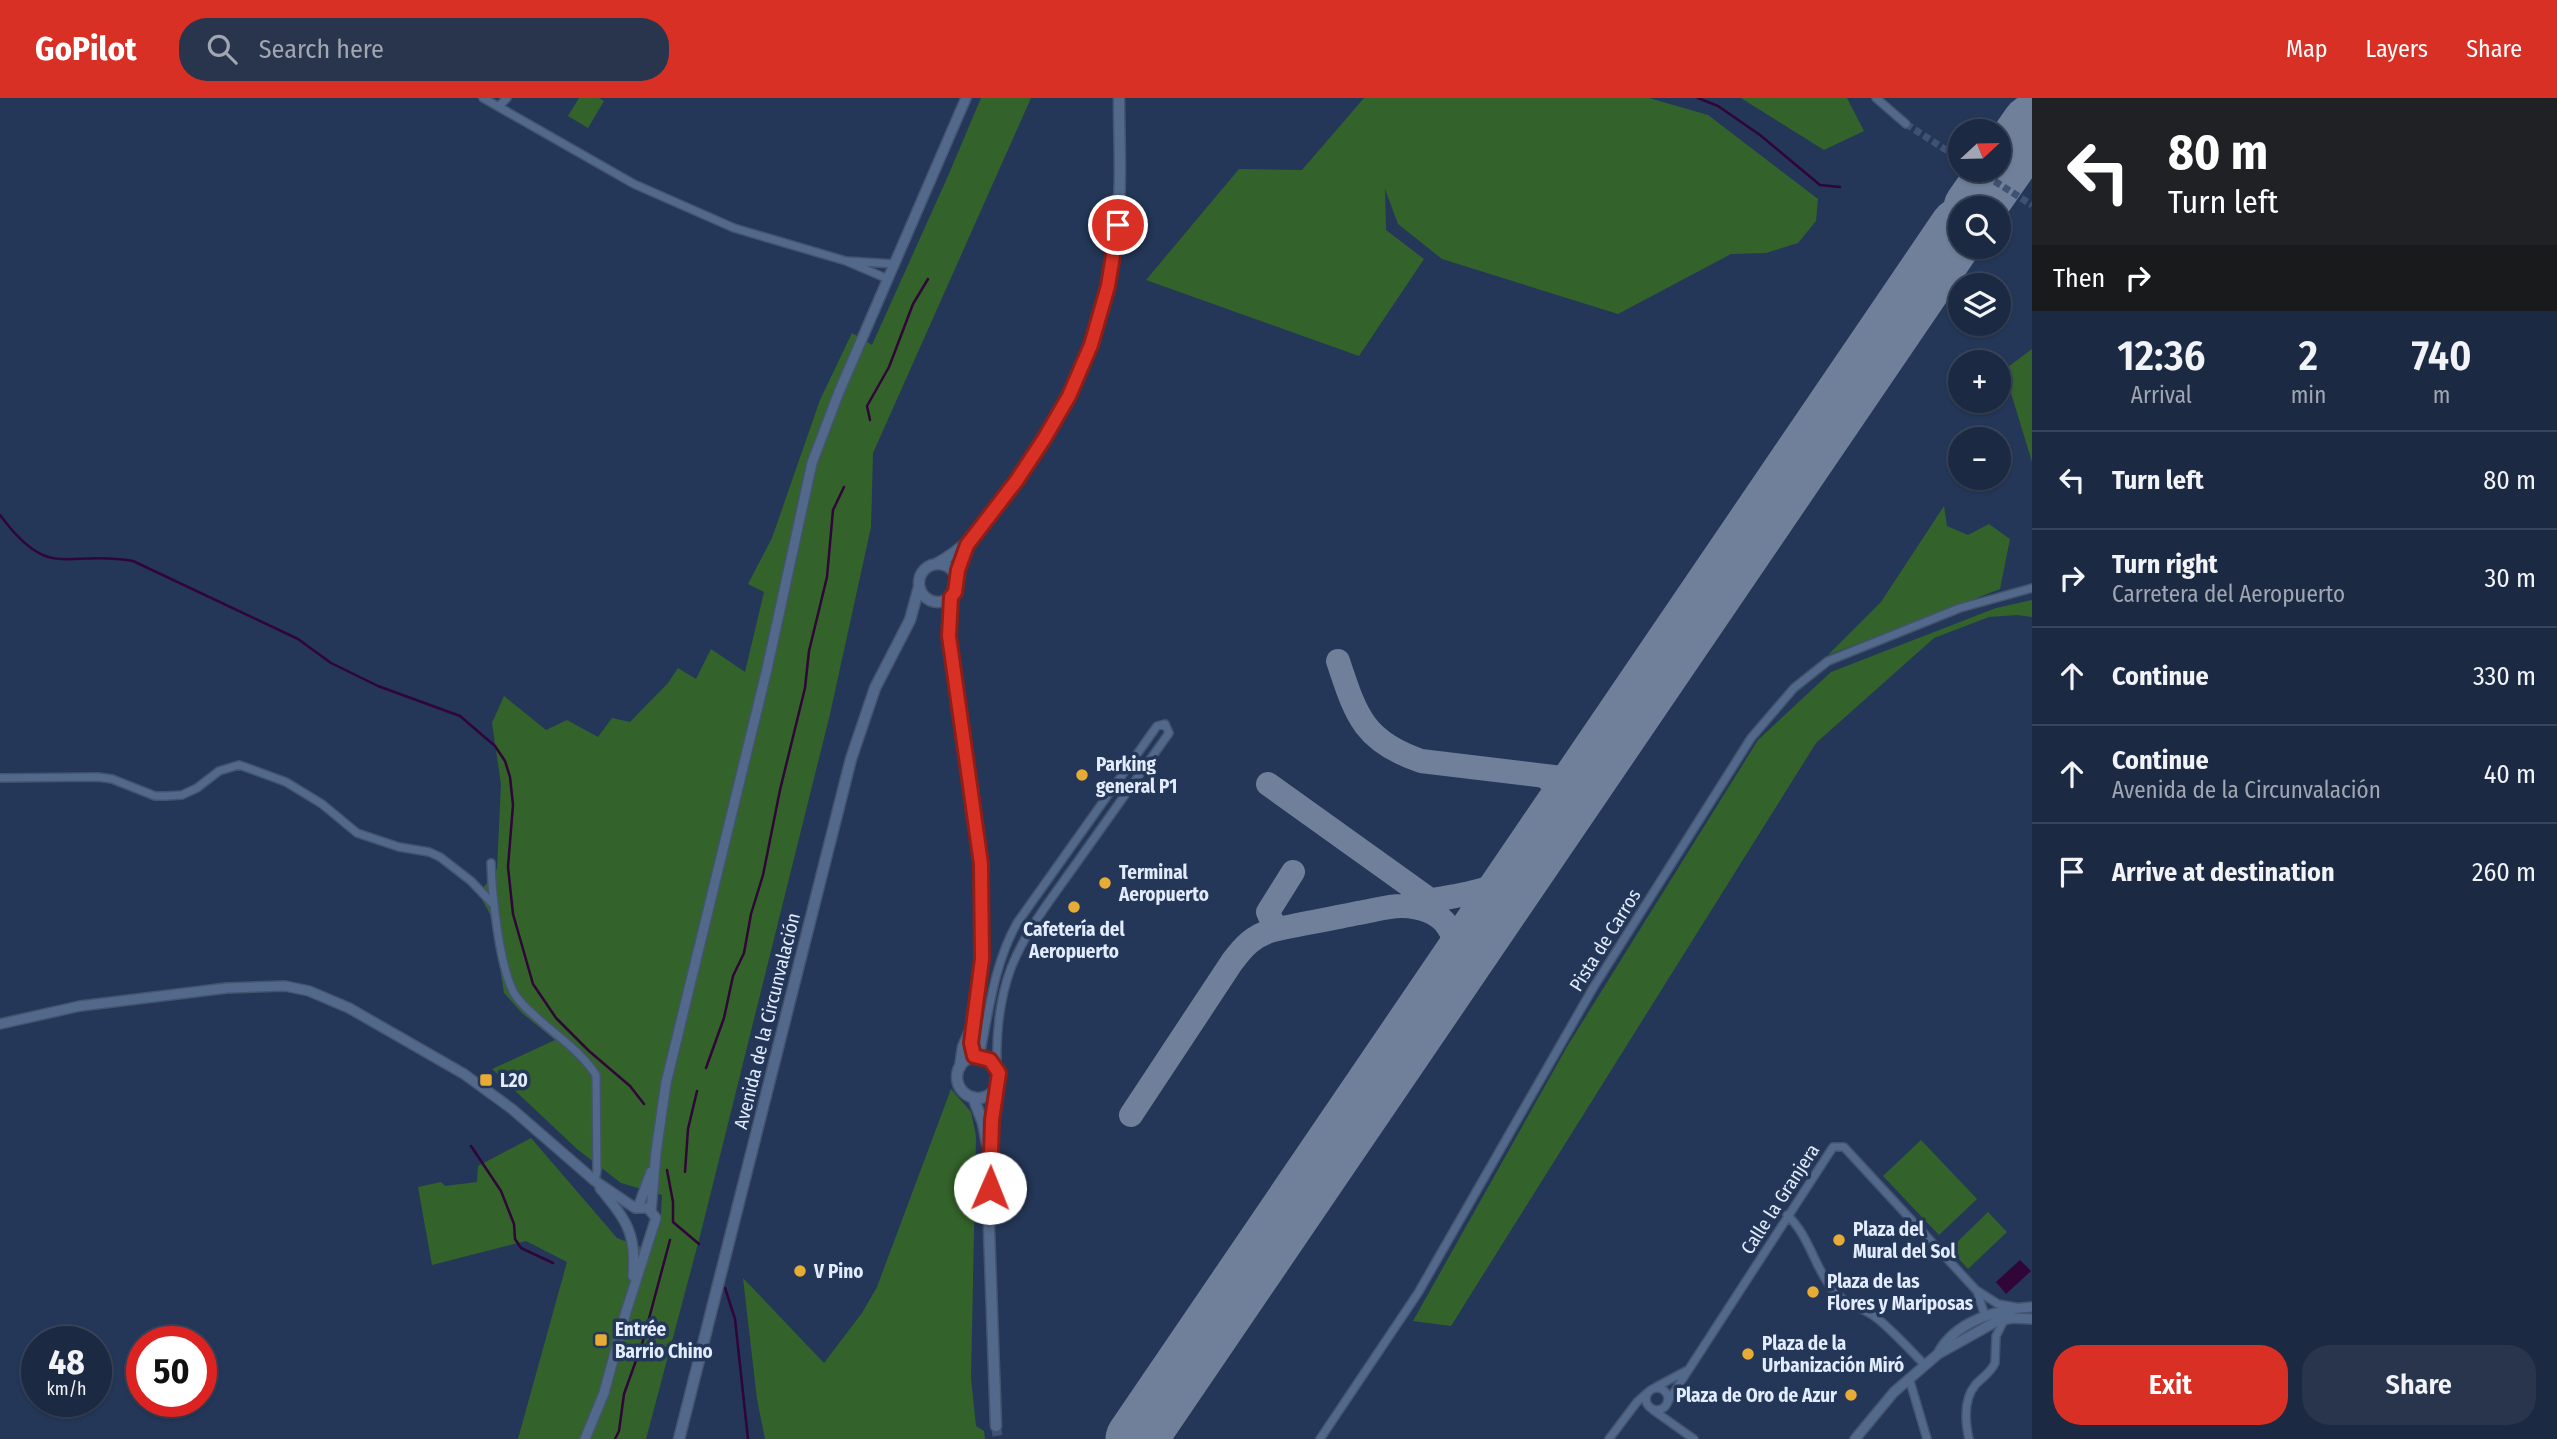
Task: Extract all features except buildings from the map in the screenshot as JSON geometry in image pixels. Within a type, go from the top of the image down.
[{"type":"main road","points":[[910,620],[922,572],[967,545],[1017,480],[1069,396],[1091,345],[1108,286],[1118,225],[1121,166],[1119,98]]},
{"type":"main road","points":[[967,545],[955,592],[951,597],[948,627],[981,864],[982,959],[971,1029],[963,1047],[958,1072],[960,1085],[973,1097],[983,1123],[990,1164]]},
{"type":"main road","points":[[936,564],[951,569],[957,579]]},
{"type":"main road","points":[[919,587],[922,593],[934,601],[948,627]]},
{"type":"main road","points":[[910,620],[934,601],[951,597]]},
{"type":"main road","name":"Avenida de la Circunvalación","points":[[680,1439],[851,759],[875,688],[910,620]]},
{"type":"main road","points":[[971,1029],[977,1056]]},
{"type":"main road","points":[[960,1067],[977,1056],[990,1060],[997,1068],[998,1085],[992,1111],[990,1164],[990,1295],[996,1426]]},
{"type":"main road","points":[[973,1097],[990,1094],[998,1085]]},
{"type":"street","points":[[483,98],[634,184],[734,228],[846,261],[888,279]]},
{"type":"street","points":[[499,106],[507,98]]},
{"type":"street","points":[[585,1439],[604,1393],[631,1295],[656,1223],[651,1210],[660,1121],[686,995],[767,669],[806,485],[839,392],[966,98]]},
{"type":"street","points":[[1877,98],[1906,124]]},
{"type":"street","points":[[846,261],[895,264]]},
{"type":"street","name":"Pista de Carros","points":[[1320,1439],[1418,1293],[1466,1214],[1593,988],[1751,738],[1794,688],[1828,661],[1960,608],[2032,588]]},
{"type":"street","points":[[977,1056],[993,989],[1008,941],[1017,923],[1157,726],[1165,724],[1169,733],[1049,903],[1019,951],[1006,983],[999,1016],[997,1068]]},
{"type":"street","points":[[0,778],[98,777],[123,783],[155,796],[166,796],[182,795],[197,788],[219,771],[239,765],[286,782],[322,804],[357,833],[440,857],[471,881],[492,903]]},
{"type":"street","points":[[1122,775],[1134,782]]},
{"type":"street","points":[[1080,836],[1090,844]]},
{"type":"street","points":[[491,863],[492,903],[513,992],[596,1074],[595,1181],[629,1227],[643,1236],[652,1231]]},
{"type":"street","points":[[1037,895],[1049,903]]},
{"type":"street","points":[[0,1024],[80,1006],[227,988],[285,986],[309,991],[349,1008],[464,1074],[512,1109],[595,1181],[636,1208],[651,1210]]},
{"type":"street","name":"Calle la Granjera","points":[[1666,1405],[1833,1147],[1844,1147],[1976,1290],[1998,1304],[2016,1308]]},
{"type":"street","points":[[631,1295],[634,1256],[628,1217],[636,1208],[656,1155]]},
{"type":"street","points":[[1787,1215],[1801,1231],[1820,1271],[1838,1295],[1880,1321],[1925,1365]]},
{"type":"street","name":"Calle la Granjera","points":[[1976,1290],[1985,1316]]},
{"type":"street","points":[[1855,1439],[1879,1408],[1909,1377],[1938,1354],[1954,1335],[1985,1316],[2032,1307]]},
{"type":"street","points":[[1938,1354],[1990,1324],[2005,1319],[2032,1319]]},
{"type":"street","points":[[1969,1439],[1965,1417],[1968,1400],[1975,1385],[1995,1363],[1996,1336],[2005,1319]]},
{"type":"street","name":"Calle la Granjera","points":[[1609,1439],[1650,1391],[1686,1371]]},
{"type":"street","points":[[1909,1377],[1927,1439]]},
{"type":"street","points":[[1667,1420],[1666,1393],[1660,1388],[1650,1391],[1646,1397],[1650,1408],[1667,1420],[1694,1439]]},
{"type":"street","points":[[1633,1408],[1660,1410],[1666,1405]]},
{"type":"green space","points":[[579,98],[599,98],[604,101],[588,128],[568,116]]},
{"type":"green space","points":[[981,98],[1031,98],[873,453],[871,527],[830,714],[700,1236],[646,1439],[518,1439],[567,1262],[526,1241],[432,1265],[418,1187],[441,1182],[445,1186],[477,1182],[478,1166],[531,1138],[617,1238],[651,1251],[661,1213],[662,1195],[621,1183],[577,1149],[492,1069],[555,1040],[522,1013],[504,993],[492,918],[479,894],[497,869],[501,784],[492,723],[504,696],[546,730],[567,720],[598,737],[612,718],[630,722],[668,683],[678,668],[696,679],[711,649],[745,672],[764,592],[748,584],[772,538],[820,400],[852,333],[872,345]]},
{"type":"green space","points":[[1364,98],[1649,98],[1708,115],[1818,199],[1816,221],[1798,243],[1766,253],[1731,254],[1618,314],[1442,259],[1398,224],[1385,189],[1386,230],[1424,259],[1359,356],[1146,280],[1239,169],[1302,170]]},
{"type":"green space","points":[[1741,98],[1847,98],[1864,131],[1824,150]]},
{"type":"green space","points":[[2032,349],[2032,462],[2011,393],[2011,365]]},
{"type":"green space","points":[[1944,506],[1947,526],[1968,535],[1989,524],[2010,539],[2000,589],[1828,655],[1881,602]]},
{"type":"green space","points":[[2032,600],[2032,617],[1989,617],[1934,638],[1816,743],[1451,1326],[1413,1321],[1568,1045],[1758,740],[1831,672],[1996,608]]},
{"type":"green space","points":[[951,1089],[971,1112],[976,1136],[971,1378],[976,1426],[984,1431],[985,1439],[765,1439],[757,1399],[743,1278],[824,1363],[862,1313],[877,1287]]},
{"type":"green space","points":[[1921,1140],[1977,1199],[1939,1235],[1883,1176]]},
{"type":"green space","points":[[1988,1212],[2007,1232],[1968,1269],[1950,1249]]},
{"type":"shaded area","points":[[2020,1260],[2031,1271],[2006,1294],[1996,1282]]},
{"type":"waterway","points":[[1698,98],[1718,106],[1760,135],[1820,185],[1840,187]]},
{"type":"waterway","points":[[870,420],[867,406],[889,367],[913,304],[928,279]]},
{"type":"waterway","points":[[706,1068],[724,1018],[733,976],[744,953],[751,914],[763,875],[827,577],[833,510],[844,487]]},
{"type":"waterway","points":[[0,515],[17,536],[32,549],[46,556],[60,559],[110,558],[133,561],[298,639],[331,663],[378,686],[460,716],[495,746],[505,761],[510,777],[513,805],[508,867],[513,914],[533,984],[556,1018],[630,1086],[644,1104]]},
{"type":"waterway","points":[[685,1172],[688,1129],[697,1091]]},
{"type":"waterway","points":[[471,1146],[501,1191],[514,1224],[515,1239],[521,1248],[553,1263]]},
{"type":"waterway","points":[[667,1170],[673,1202],[673,1222],[699,1244]]},
{"type":"waterway","points":[[615,1439],[619,1431],[624,1394],[643,1341],[670,1240]]},
{"type":"waterway","points":[[725,1288],[735,1319],[748,1439]]},
{"type":"taxiway","points":[[1338,661],[1350,697],[1364,724],[1386,745],[1421,761],[1562,778],[1583,772],[1600,757]]},
{"type":"taxiway","points":[[1545,777],[1559,792],[1561,813]]},
{"type":"taxiway","points":[[1268,784],[1430,900]]},
{"type":"taxiway","points":[[1415,903],[1485,889],[1523,870]]},
{"type":"taxiway","points":[[1281,928],[1273,924],[1268,912],[1293,872]]},
{"type":"taxiway","points":[[1131,1115],[1232,962],[1250,942],[1266,932],[1385,908],[1417,908],[1441,918],[1453,937],[1455,950],[1449,978]]},
{"type":"runway","points":[[1982,196],[2032,125]]},
{"type":"runway","points":[[1136,1439],[1948,246]]},
{"type":"tunnel","points":[[1906,124],[1948,151]]},
{"type":"tunnel","points":[[1996,182],[2032,205]]},
{"type":"tunnel","points":[[996,1426],[998,1439]]},
{"type":"place","name":"Parking general P1","points":[[1082,775]]},
{"type":"place","name":"Terminal Aeropuerto","points":[[1105,883]]},
{"type":"place","name":"Cafetería del Aeropuerto","points":[[1074,907]]},
{"type":"place","name":"L20","points":[[486,1080]]},
{"type":"place","name":"Plaza del Mural del Sol","points":[[1839,1240]]},
{"type":"place","name":"V Pino","points":[[800,1271]]},
{"type":"place","name":"Plaza de las Flores y Mariposas","points":[[1813,1292]]},
{"type":"place","name":"Entrée Barrio Chino","points":[[601,1340]]},
{"type":"place","name":"Plaza de la Urbanización Miró","points":[[1748,1354]]},
{"type":"place","name":"Plaza de Oro de Azur","points":[[1851,1395]]},
{"type":"route","points":[[990,1188],[992,1120],[999,1073],[990,1060],[974,1056],[971,1043],[982,959],[981,864],[949,636],[949,607],[967,545],[1017,480],[1069,396],[1091,345],[1108,286],[1118,225]]}]
